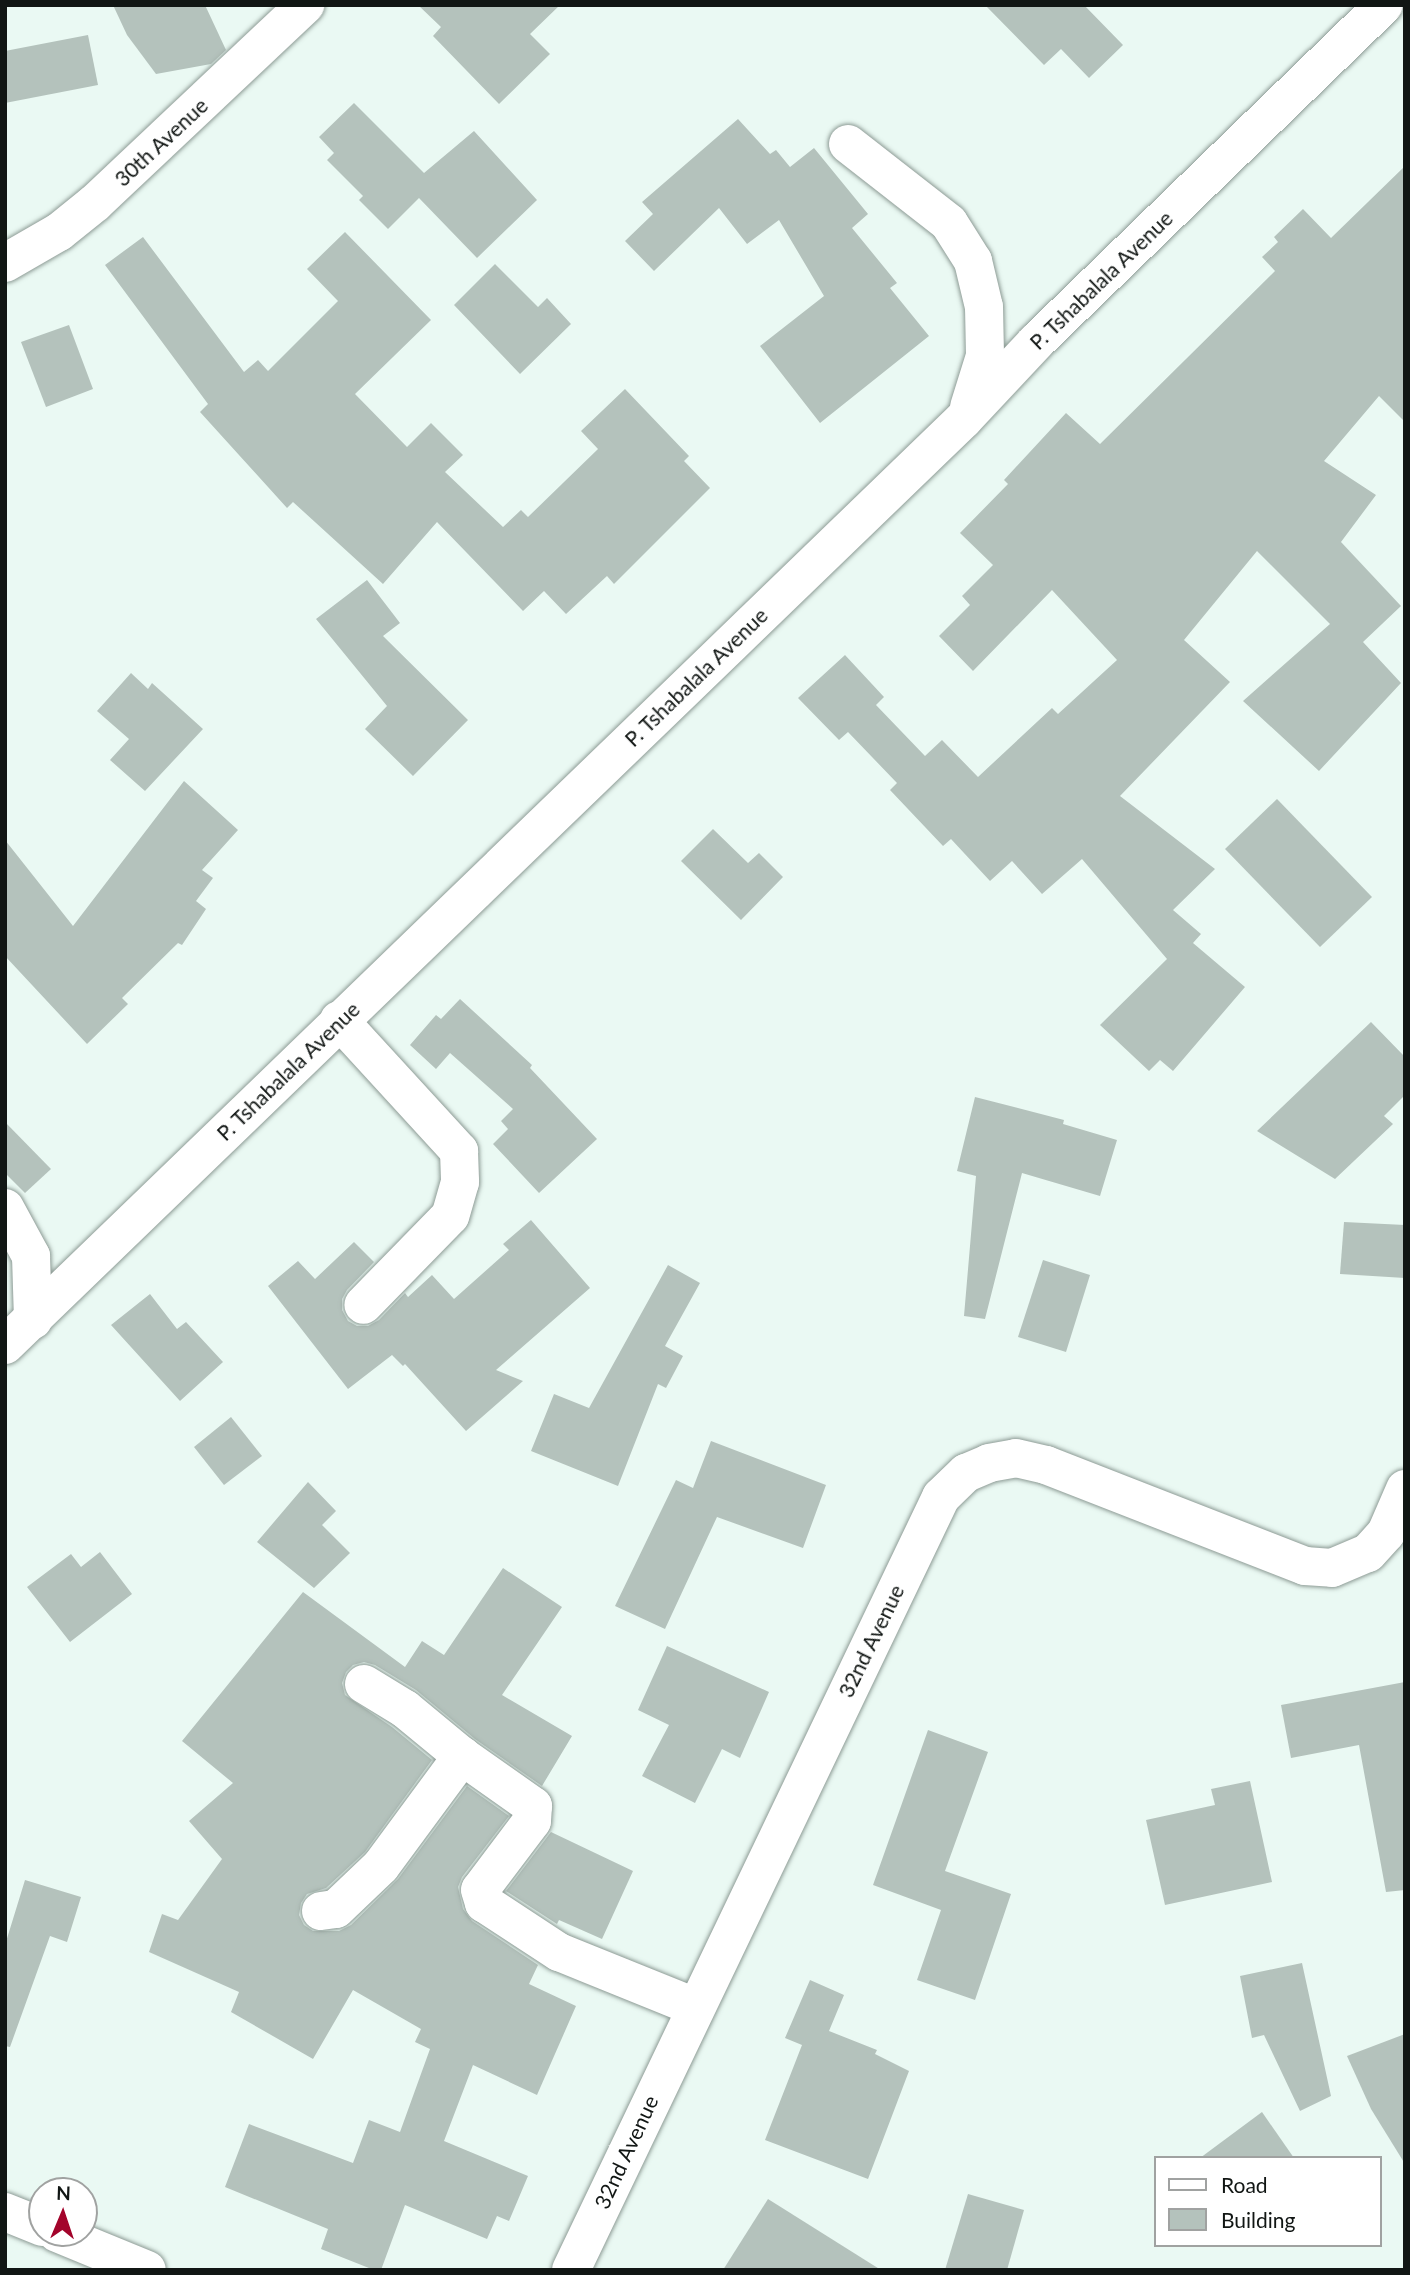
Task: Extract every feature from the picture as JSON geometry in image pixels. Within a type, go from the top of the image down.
[{"type":"street","name":"30th Avenue","points":[[5,263],[59,232],[95,204],[305,5]]},
{"type":"street","name":"P. Tshabalala Avenue","points":[[19,1333],[339,1020],[964,419],[1036,342],[1384,5]]},
{"type":"street","points":[[849,144],[949,223],[973,261],[984,307],[985,356],[964,419]]},
{"type":"street","points":[[339,1020],[459,1151],[460,1182],[450,1216],[363,1305]]},
{"type":"street","points":[[5,1208],[31,1256],[19,1333]]},
{"type":"street","name":"32nd Avenue","points":[[571,2270],[941,1497],[966,1474],[989,1463],[1016,1458],[1046,1465],[1305,1566],[1332,1568],[1368,1553],[1386,1533],[1405,1489]]},
{"type":"street","points":[[364,1684],[405,1709],[462,1756],[533,1806],[535,1813],[480,1890],[484,1903],[559,1952],[695,2007]]},
{"type":"street","points":[[321,1911],[337,1909],[381,1866],[462,1756]]},
{"type":"street","points":[[5,2212],[28,2221]]},
{"type":"street","points":[[91,2247],[147,2270]]},
{"type":"building","points":[[113,5],[205,5],[226,50],[211,64],[156,74],[127,35]]},
{"type":"building","points":[[418,5],[560,5],[530,34],[550,54],[499,104],[433,36],[441,27]]},
{"type":"building","points":[[985,5],[1084,5],[1123,45],[1089,78],[1061,49],[1044,65]]},
{"type":"building","points":[[88,35],[98,85],[5,103],[5,51]]},
{"type":"building","points":[[354,103],[424,173],[474,131],[537,200],[477,258],[419,198],[388,229],[359,200],[363,196],[327,160],[334,153],[319,137]]},
{"type":"building","points":[[738,119],[770,154],[776,150],[790,167],[814,148],[868,214],[852,228],[897,283],[890,288],[929,336],[820,423],[760,346],[824,296],[779,220],[747,244],[719,208],[654,271],[625,241],[653,214],[642,202]]},
{"type":"building","points":[[1405,166],[1405,422],[1379,396],[1324,461],[1376,495],[1341,542],[1401,606],[1363,642],[1401,683],[1319,771],[1243,701],[1330,624],[1257,551],[1184,640],[1230,682],[1120,796],[1215,869],[1173,910],[1201,934],[1193,943],[1245,987],[1173,1071],[1160,1060],[1149,1071],[1100,1025],[1167,959],[1082,859],[1042,894],[1012,861],[990,881],[951,839],[943,846],[890,790],[897,783],[848,732],[839,740],[798,698],[845,655],[884,697],[876,705],[925,756],[942,740],[978,777],[1052,708],[1058,714],[1117,660],[1052,590],[973,671],[939,636],[970,605],[962,596],[993,565],[960,533],[1008,484],[1004,480],[1066,413],[1100,444],[1275,271],[1262,257],[1278,242],[1274,237],[1303,209],[1331,238]]},
{"type":"building","points":[[345,232],[431,320],[355,394],[407,447],[431,423],[463,455],[445,472],[503,527],[521,510],[528,517],[598,449],[581,431],[625,389],[689,456],[684,461],[710,488],[614,584],[607,576],[566,614],[544,591],[523,611],[437,522],[383,584],[293,502],[287,508],[200,412],[208,404],[105,265],[143,237],[244,372],[258,360],[268,371],[338,301],[307,269]]},
{"type":"building","points":[[495,264],[538,307],[547,298],[571,324],[520,374],[454,305]]},
{"type":"building","points":[[69,325],[93,389],[46,407],[21,342]]},
{"type":"building","points":[[367,580],[400,623],[383,636],[468,720],[413,776],[365,729],[387,706],[316,619]]},
{"type":"building","points":[[131,673],[148,689],[152,683],[203,729],[145,791],[110,760],[129,739],[97,711]]},
{"type":"building","points":[[184,781],[238,830],[202,870],[213,878],[196,901],[206,909],[182,945],[178,943],[122,998],[128,1004],[87,1044],[5,956],[5,840],[73,926]]},
{"type":"building","points":[[1277,799],[1372,897],[1320,947],[1225,849]]},
{"type":"building","points":[[713,829],[748,863],[759,853],[783,877],[741,920],[681,861]]},
{"type":"building","points":[[460,999],[532,1065],[530,1068],[597,1139],[539,1193],[493,1144],[508,1129],[501,1121],[513,1109],[450,1053],[436,1069],[410,1045],[436,1015],[441,1019]]},
{"type":"building","points":[[1371,1022],[1405,1057],[1405,1095],[1384,1116],[1393,1124],[1335,1179],[1257,1131]]},
{"type":"building","points":[[975,1097],[1064,1120],[1063,1124],[1117,1140],[1100,1196],[1022,1173],[985,1319],[964,1316],[976,1176],[957,1171]]},
{"type":"building","points":[[5,1122],[51,1169],[25,1193],[5,1173]]},
{"type":"building","points":[[531,1220],[590,1288],[496,1370],[523,1381],[466,1431],[405,1364],[403,1366],[392,1355],[348,1389],[268,1286],[298,1261],[315,1279],[354,1242],[374,1262],[347,1290],[342,1299],[342,1310],[348,1321],[357,1326],[368,1326],[379,1320],[405,1293],[408,1297],[432,1275],[454,1299],[509,1250],[503,1244]]},
{"type":"building","points":[[1344,1222],[1405,1225],[1405,1278],[1340,1274]]},
{"type":"building","points":[[1043,1260],[1090,1275],[1066,1352],[1018,1337]]},
{"type":"building","points":[[668,1265],[700,1283],[665,1346],[683,1356],[666,1388],[658,1384],[618,1486],[531,1451],[554,1394],[589,1408]]},
{"type":"building","points":[[150,1294],[177,1329],[186,1322],[223,1362],[180,1401],[111,1325]]},
{"type":"building","points":[[231,1417],[262,1456],[224,1485],[194,1447]]},
{"type":"building","points":[[711,1441],[826,1485],[803,1548],[717,1517],[665,1629],[615,1606],[676,1480],[693,1488]]},
{"type":"building","points":[[308,1482],[336,1511],[322,1525],[350,1553],[314,1588],[257,1542]]},
{"type":"building","points":[[100,1552],[132,1594],[70,1642],[27,1587],[71,1554],[81,1567]]},
{"type":"building","points":[[503,1568],[562,1607],[502,1695],[572,1736],[542,1786],[475,1739],[416,1690],[375,1665],[364,1662],[353,1665],[346,1672],[342,1683],[345,1695],[392,1727],[432,1760],[365,1852],[326,1888],[307,1894],[301,1903],[299,1915],[304,1925],[313,1931],[339,1931],[351,1925],[398,1879],[467,1786],[509,1816],[462,1877],[458,1887],[463,1909],[472,1921],[538,1965],[529,1984],[576,2006],[537,2095],[473,2065],[444,2141],[528,2176],[509,2221],[497,2216],[487,2239],[405,2205],[381,2270],[374,2270],[321,2249],[328,2229],[225,2187],[249,2124],[353,2163],[369,2120],[400,2132],[430,2049],[415,2042],[421,2029],[353,1990],[313,2059],[231,2012],[239,1992],[149,1952],[162,1914],[178,1920],[222,1859],[189,1821],[233,1783],[182,1741],[303,1592],[405,1667],[422,1641],[444,1655]]},
{"type":"building","points":[[667,1646],[769,1692],[740,1758],[722,1749],[695,1803],[642,1776],[669,1725],[638,1710]]},
{"type":"building","points":[[1405,1682],[1405,1890],[1386,1892],[1359,1745],[1291,1758],[1281,1705]]},
{"type":"building","points":[[928,1730],[988,1752],[945,1871],[1011,1894],[975,2000],[917,1980],[941,1910],[873,1885]]},
{"type":"building","points":[[1250,1781],[1272,1882],[1165,1905],[1146,1820],[1215,1805],[1211,1789]]},
{"type":"building","points":[[551,1832],[633,1871],[602,1939],[559,1920],[557,1924],[506,1891]]},
{"type":"building","points":[[25,1880],[81,1897],[67,1942],[50,1936],[10,2047],[5,2046],[5,1945]]},
{"type":"building","points":[[1302,1963],[1331,2096],[1300,2111],[1264,2035],[1252,2038],[1240,1976]]},
{"type":"building","points":[[810,1980],[844,1995],[829,2031],[877,2050],[875,2054],[909,2071],[868,2179],[765,2140],[802,2045],[785,2038]]},
{"type":"building","points":[[1405,2034],[1405,2164],[1371,2109],[1347,2056]]},
{"type":"building","points":[[1262,2112],[1293,2156],[1203,2156]]},
{"type":"building","points":[[968,2194],[1024,2210],[1007,2270],[945,2270]]},
{"type":"building","points":[[768,2199],[881,2270],[723,2270]]}]
